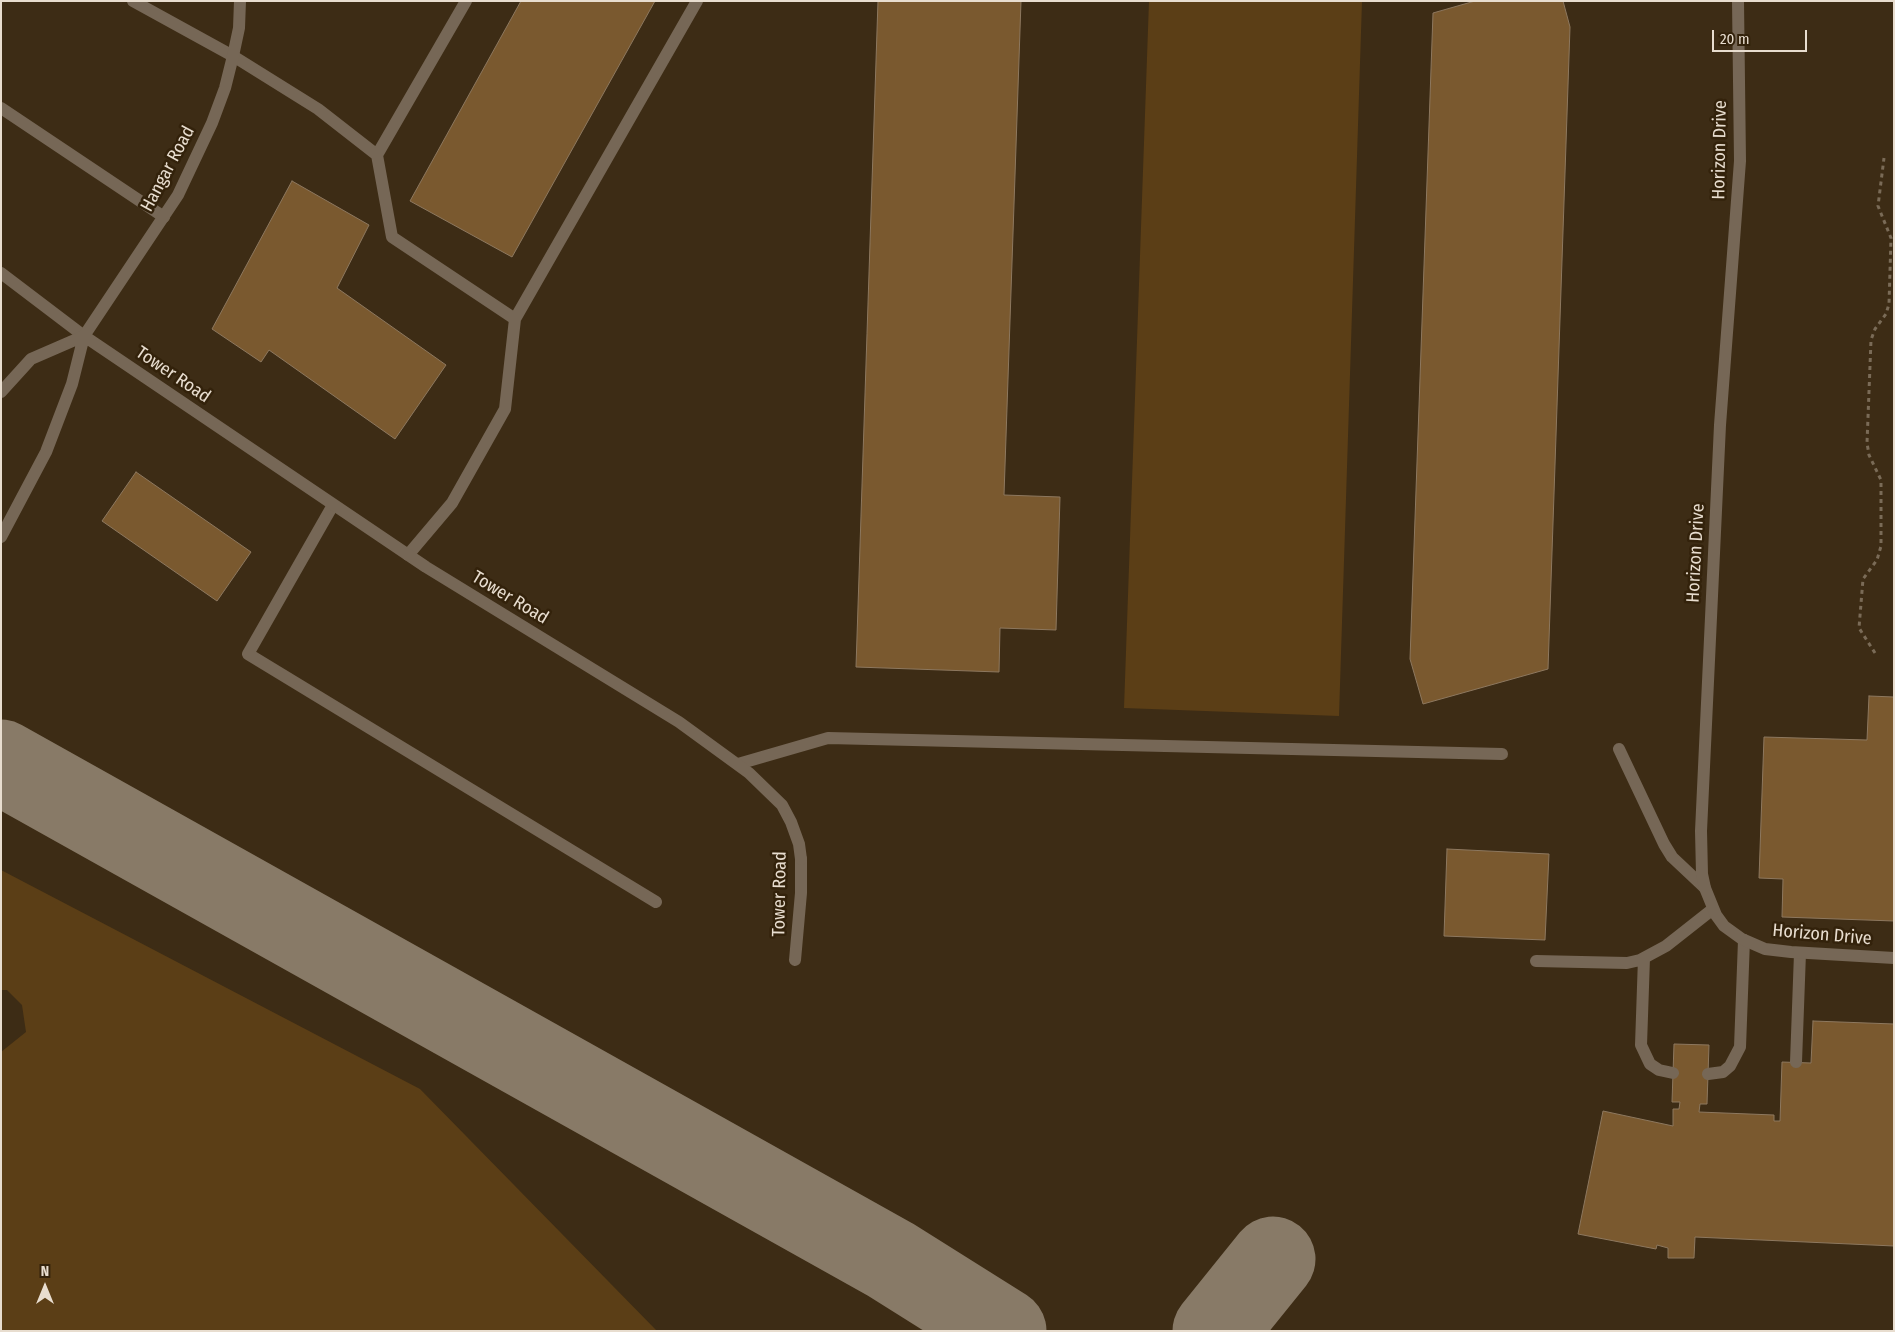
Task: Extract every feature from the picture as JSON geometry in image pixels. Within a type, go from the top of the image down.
[{"type":"street","points":[[133,1],[233,56],[318,109],[377,155]]},
{"type":"street","name":"Hangar Road","points":[[1,537],[46,452],[72,384],[84,336],[178,195],[212,123],[225,88],[233,56],[239,28],[240,1]]},
{"type":"street","points":[[466,1],[377,155],[392,237],[514,319]]},
{"type":"street","points":[[408,555],[452,502],[504,408],[514,319],[697,1]]},
{"type":"street","name":"Horizon Drive","points":[[1738,1],[1740,161],[1720,425],[1700,860],[1705,888],[1713,909],[1724,926],[1744,940],[1765,949],[1800,953],[1894,958]]},
{"type":"street","points":[[1,108],[164,217]]},
{"type":"street","name":"Tower Road","points":[[1,273],[84,336],[408,555],[679,722],[738,764],[782,805],[800,844],[802,892],[796,960]]},
{"type":"street","points":[[1,392],[31,359],[84,336]]},
{"type":"street","points":[[333,505],[248,654],[656,902]]},
{"type":"street","points":[[738,764],[828,738],[1502,754]]},
{"type":"street","points":[[1618,749],[1672,857],[1705,888]]},
{"type":"street","points":[[1536,961],[1626,963],[1644,958],[1666,946],[1713,909]]},
{"type":"street","points":[[1708,1074],[1723,1072],[1730,1066],[1740,1047],[1744,940]]},
{"type":"street","points":[[1796,1062],[1800,953]]},
{"type":"street","points":[[1644,958],[1641,1045],[1650,1064],[1659,1070],[1673,1073]]},
{"type":"path","points":[[1875,653],[1859,628],[1863,579],[1877,560],[1881,546],[1881,480],[1869,455],[1867,443],[1871,340],[1875,329],[1886,314],[1889,304],[1891,238],[1878,206],[1884,158]]},
{"type":"shaded area","points":[[1149,1],[1362,1],[1339,716],[1124,708]]},
{"type":"shaded area","points":[[1,870],[420,1089],[657,1331],[1,1331],[1,1052],[26,1032],[22,1005],[7,990],[1,990]]},
{"type":"building","points":[[521,1],[655,1],[512,257],[410,201]]},
{"type":"building","points":[[878,1],[1021,1],[1004,495],[1060,497],[1056,630],[1000,628],[999,672],[856,667]]},
{"type":"building","points":[[1475,1],[1563,1],[1570,27],[1548,669],[1423,704],[1410,659],[1433,13]]},
{"type":"building","points":[[292,181],[369,225],[337,288],[446,365],[395,439],[269,350],[261,362],[212,329]]},
{"type":"building","points":[[136,472],[251,552],[217,601],[102,521]]},
{"type":"building","points":[[1869,696],[1894,697],[1894,921],[1782,917],[1783,879],[1759,878],[1764,737],[1867,740]]},
{"type":"building","points":[[1447,849],[1549,854],[1545,940],[1444,936]]},
{"type":"building","points":[[1813,1021],[1894,1024],[1894,1246],[1695,1237],[1694,1258],[1668,1258],[1668,1248],[1657,1245],[1656,1249],[1578,1234],[1603,1111],[1673,1126],[1673,1109],[1679,1109],[1680,1102],[1672,1102],[1674,1044],[1709,1045],[1707,1104],[1700,1104],[1699,1112],[1774,1115],[1774,1121],[1780,1121],[1782,1062],[1811,1063]]},
{"type":"taxiway","points":[[1,762],[891,1260],[1004,1331]]},
{"type":"taxiway","points":[[1215,1331],[1273,1259]]}]
